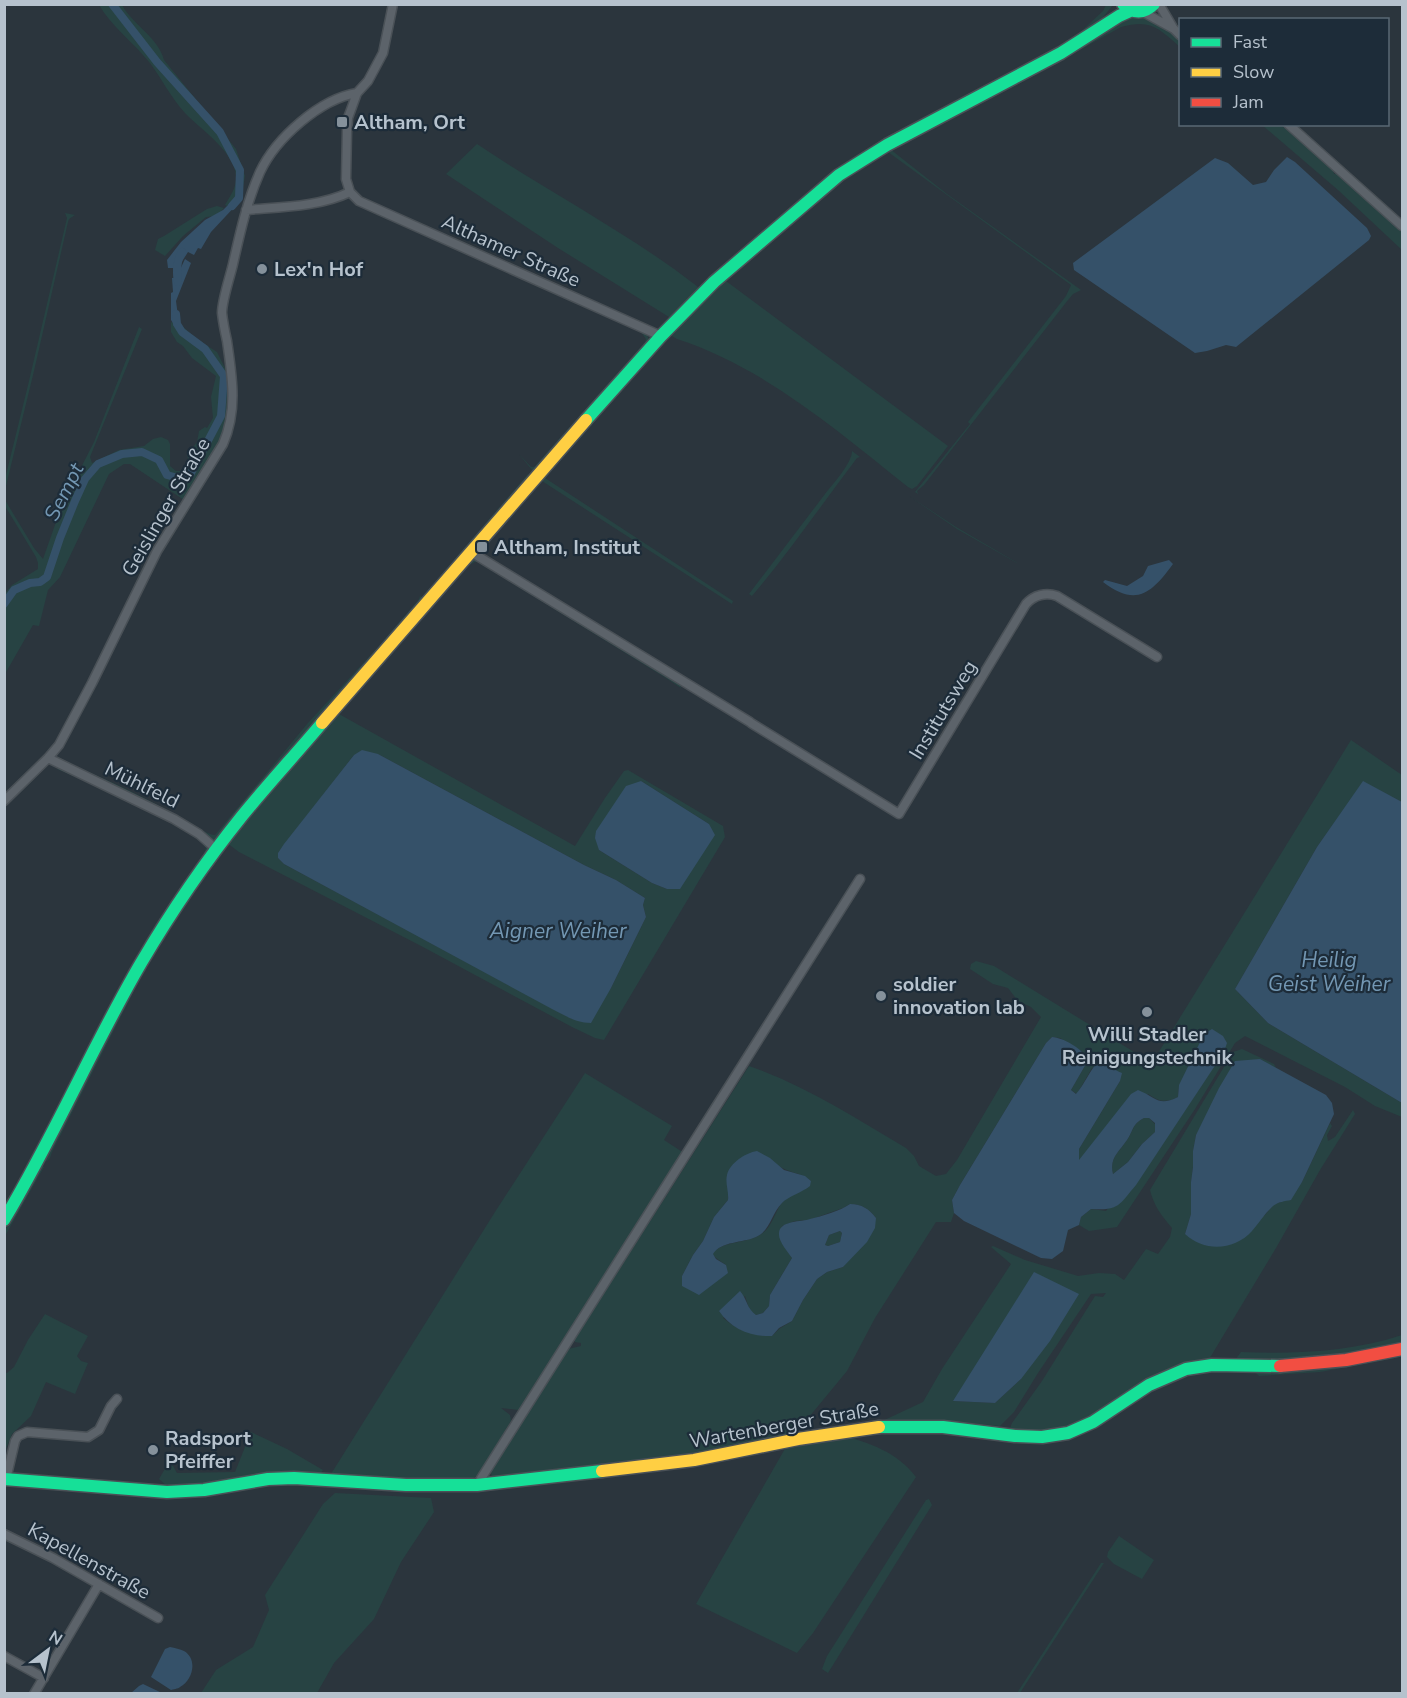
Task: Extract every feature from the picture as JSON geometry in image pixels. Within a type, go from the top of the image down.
[{"type":"main road","points":[[1102,27],[1117,4]]},
{"type":"main road","points":[[7,1216],[65,1111],[139,967],[170,916],[216,849],[471,552],[661,336],[728,269],[839,175],[887,145],[1061,53],[1132,9],[1150,9],[1154,4]]},
{"type":"main road","name":"Wartenberger Straße","points":[[5,1479],[167,1492],[204,1490],[268,1479],[294,1478],[406,1485],[477,1485],[694,1461],[798,1439],[876,1427],[944,1427],[1042,1437],[1068,1433],[1093,1422],[1149,1385],[1186,1370],[1212,1365],[1273,1367],[1306,1365],[1366,1357],[1402,1349]]},
{"type":"street","points":[[246,210],[294,206],[338,198],[350,192],[346,179],[348,118],[357,93],[368,81],[383,53],[393,4]]},
{"type":"street","points":[[1159,4],[1177,32]]},
{"type":"street","points":[[1132,9],[1177,32]]},
{"type":"street","name":"Geislinger Straße","points":[[4,801],[59,745],[157,551],[223,444],[229,430],[233,378],[222,312],[246,210],[261,169],[294,128],[308,115],[333,101],[357,93]]},
{"type":"street","points":[[1290,126],[1402,226]]},
{"type":"street","name":"Althamer Straße","points":[[350,192],[359,201],[661,336]]},
{"type":"street","name":"Institutsweg","points":[[471,552],[899,814],[1030,599],[1048,594],[1057,596],[1157,657]]},
{"type":"street","name":"Mühlfeld","points":[[48,758],[174,819],[199,834],[216,849]]},
{"type":"street","points":[[477,1485],[860,879]]},
{"type":"street","points":[[5,1479],[15,1441],[21,1433],[88,1437],[99,1430],[117,1399]]},
{"type":"street","name":"Kapellenstraße","points":[[4,1534],[53,1558],[158,1618]]},
{"type":"street","points":[[34,1694],[99,1584]]},
{"type":"street","points":[[4,1656],[44,1678]]},
{"type":"green space","points":[[99,5],[122,5],[151,38],[164,60],[236,149],[245,176],[241,198],[237,196],[227,206],[225,205],[236,180],[234,167],[229,158],[180,107],[150,63],[110,21]]},
{"type":"green space","points":[[1106,5],[1113,5],[1100,21],[1079,38],[878,146],[661,329],[669,317],[558,248],[446,174],[477,144],[645,249],[698,287],[832,172],[882,139],[1048,54],[1076,36],[1103,11]]},
{"type":"green space","points":[[1131,16],[1146,18],[1164,27],[1179,40],[1179,46],[1160,30],[1147,25],[1121,27],[1026,80],[896,148]]},
{"type":"green space","points":[[1263,126],[1282,126],[1333,169],[1334,174],[1340,174],[1402,232],[1402,250],[1338,190]]},
{"type":"green space","points":[[890,149],[947,194],[1081,290],[1068,300],[924,485],[917,491],[918,494],[915,492],[970,424],[968,422],[1066,296],[1071,285],[888,152],[834,188],[726,281],[948,446],[917,486],[912,489],[908,487],[827,423],[769,383],[739,366],[670,335],[690,310],[825,191]]},
{"type":"green space","points":[[217,206],[224,208],[217,216],[206,217],[183,236],[165,256],[155,250],[158,239],[207,209]]},
{"type":"green space","points":[[65,213],[75,215],[68,222],[5,490],[5,479],[67,218]]},
{"type":"green space","points":[[619,321],[647,334],[649,340],[647,345],[534,471],[532,470],[519,454],[531,467],[534,467],[645,342],[646,339],[641,332]]},
{"type":"green space","points":[[171,322],[182,326],[217,352],[228,374],[229,413],[221,440],[184,500],[130,464],[124,464],[109,474],[60,577],[48,590],[39,626],[33,625],[5,674],[5,593],[12,585],[38,569],[38,563],[5,506],[5,500],[43,559],[62,505],[94,442],[139,327],[142,329],[90,457],[92,463],[119,450],[144,446],[153,439],[161,437],[168,440],[170,444],[170,466],[180,471],[189,462],[187,455],[197,442],[199,431],[207,428],[213,418],[211,397],[216,376],[192,358],[177,342],[171,332]]},
{"type":"green space","points":[[664,343],[545,478],[733,601],[732,604],[542,481],[481,551],[482,546],[659,345]]},
{"type":"green space","points":[[852,451],[860,457],[766,579],[752,596],[749,594],[842,473]]},
{"type":"green space","points":[[528,474],[528,477],[475,541],[473,539],[470,542],[472,544],[217,842],[67,765],[67,763],[119,786],[199,829],[215,835],[308,723],[378,647]]},
{"type":"green space","points":[[909,496],[956,527],[1026,568],[957,529]]},
{"type":"green space","points":[[474,559],[669,677],[681,688],[475,562],[469,565],[339,714],[575,846],[605,798],[624,771],[628,770],[723,826],[725,837],[604,1040],[572,1027],[239,852],[227,843],[471,560]],"holes":[[[378,754],[616,880],[645,898],[643,905],[646,917],[611,988],[572,1019],[284,864],[278,858],[278,853],[354,755]],[[641,781],[709,824],[667,889],[652,883],[599,850]]]},
{"type":"green space","points":[[1351,740],[1402,775],[1402,802],[1363,782],[1317,847],[1235,989],[1268,1023],[1402,1103],[1402,1117],[1375,1106],[1345,1087],[1245,1036],[1235,1043],[1195,1109],[1117,1227],[1089,1231],[1079,1225],[1081,1217],[1091,1209],[1106,1211],[1224,1052],[1179,1085],[1178,1097],[1163,1101],[1148,1094],[1079,1161],[1079,1149],[1120,1081],[1106,1064],[1092,1068],[1077,1094],[1071,1090],[1086,1064],[1084,1053],[1060,1038],[1052,1037],[1046,1043],[960,1185],[952,1200],[954,1213],[951,1222],[936,1222],[875,1318],[847,1371],[795,1434],[713,1453],[493,1478],[490,1472],[568,1349],[581,1346],[581,1343],[575,1342],[575,1339],[749,1066],[810,1092],[849,1114],[906,1148],[914,1156],[919,1166],[936,1176],[946,1174],[957,1160],[1041,1017],[1031,1007],[1018,1001],[1008,988],[993,984],[970,969],[971,964],[976,961],[994,966],[1152,1063]],"holes":[[[777,1165],[811,1181],[784,1201],[764,1232],[751,1239],[723,1246],[712,1254],[726,1265],[682,1286],[682,1276],[693,1255],[703,1241],[714,1217],[728,1200],[728,1186]],[[850,1204],[865,1208],[876,1218],[843,1267],[827,1272],[817,1279],[792,1321],[772,1336],[746,1332],[723,1318],[745,1296],[750,1311],[756,1315],[763,1313],[769,1306],[770,1295],[792,1258],[780,1239],[782,1226],[795,1221],[809,1220]]]},
{"type":"green space","points":[[59,766],[171,818],[205,841],[209,851],[136,964],[49,1133],[5,1209],[5,1202],[19,1182],[116,995],[151,934],[206,848],[196,837],[180,826],[114,793],[57,769]]},
{"type":"green space","points":[[219,858],[196,888],[146,967],[50,1158],[47,1161],[44,1160],[149,956],[214,861]]},
{"type":"green space","points":[[1242,1049],[1274,1064],[1276,1068],[1260,1059],[1208,1115],[1196,1135],[1191,1182],[1191,1214],[1185,1234],[1264,1216],[1274,1204],[1281,1202],[1302,1182],[1330,1123],[1332,1126],[1327,1135],[1328,1141],[1335,1137],[1353,1110],[1355,1114],[1208,1361],[1087,1421],[1047,1432],[1012,1431],[1010,1428],[1012,1423],[1042,1381],[1095,1296],[1103,1297],[1106,1293],[1091,1294],[1014,1412],[1000,1426],[970,1423],[878,1423],[923,1402],[1011,1264],[991,1247],[1078,1276],[1099,1273],[1115,1274],[1124,1280],[1146,1249],[1158,1254],[1170,1237],[1172,1228],[1158,1210],[1150,1190],[1233,1052]],"holes":[[[1021,1379],[995,1403],[953,1401]]]},
{"type":"green space","points":[[585,1073],[672,1126],[664,1140],[684,1153],[519,1410],[501,1408],[510,1415],[511,1421],[481,1471],[475,1477],[464,1481],[427,1482],[331,1474],[495,1212]]},
{"type":"green space","points":[[1144,1118],[1149,1118],[1155,1124],[1155,1132],[1128,1162],[1113,1174],[1112,1164],[1116,1156],[1135,1125]]},
{"type":"green space","points":[[42,1166],[44,1167],[5,1236],[5,1230]]},
{"type":"green space","points":[[840,1231],[842,1233],[840,1242],[825,1245],[829,1235]]},
{"type":"green space","points":[[45,1314],[88,1336],[77,1356],[81,1361],[88,1363],[75,1394],[46,1382],[31,1416],[12,1434],[5,1451],[5,1373],[14,1367]]},
{"type":"green space","points":[[1402,1335],[1401,1345],[1339,1356],[1276,1362],[1235,1360],[1241,1352],[1323,1351],[1383,1341]]},
{"type":"green space","points":[[1402,1353],[1402,1356],[1391,1359],[1320,1372],[1259,1376],[1254,1371]]},
{"type":"green space","points":[[251,1432],[323,1470],[320,1474],[169,1488],[159,1479],[170,1464],[177,1473],[235,1472]]},
{"type":"green space","points":[[841,1435],[862,1441],[892,1455],[909,1468],[916,1477],[813,1633],[797,1653],[696,1604],[786,1447]]},
{"type":"green space","points":[[335,1493],[431,1498],[434,1512],[401,1562],[374,1619],[334,1663],[317,1693],[201,1693],[216,1670],[253,1647],[269,1610],[265,1595],[323,1504]]},
{"type":"green space","points":[[929,1499],[932,1505],[828,1673],[822,1669],[827,1656],[926,1500]]},
{"type":"green space","points":[[1119,1536],[1154,1560],[1142,1579],[1114,1564],[1107,1557]]},
{"type":"green space","points":[[1101,1563],[1104,1563],[1020,1693],[1017,1693]]},
{"type":"water","points":[[1287,157],[1367,228],[1371,236],[1369,240],[1236,347],[1226,345],[1195,353],[1074,270],[1073,263],[1215,158],[1228,163],[1253,185],[1266,182]]},
{"type":"water","points":[[237,196],[241,198],[239,202],[211,232],[201,249],[198,248],[194,255],[188,252],[181,263],[178,259],[174,266],[177,276],[185,259],[191,263],[176,301],[179,324],[174,325],[171,320],[173,268],[168,268],[167,260],[181,242],[205,220],[223,210]]},
{"type":"water","points":[[1169,560],[1173,564],[1157,583],[1142,594],[1125,594],[1103,582],[1105,580],[1127,586],[1143,576],[1148,566]]},
{"type":"water","name":"Aigner Weiher","points":[[362,750],[378,754],[616,880],[645,898],[643,905],[646,917],[591,1023],[575,1020],[552,1009],[284,864],[278,858],[278,853],[284,844],[354,755]]},
{"type":"water","points":[[641,781],[709,824],[715,835],[680,889],[667,889],[652,883],[599,850],[595,838],[596,831],[626,786]]},
{"type":"water","name":"Heilig Geist Weiher","points":[[1363,781],[1402,802],[1402,1103],[1268,1023],[1235,989],[1317,847]]},
{"type":"water","points":[[1212,1029],[1223,1036],[1227,1043],[1224,1052],[1136,1185],[1113,1208],[1091,1209],[1081,1217],[1079,1225],[1068,1230],[1063,1251],[1052,1259],[1041,1258],[964,1221],[954,1213],[952,1200],[960,1185],[1046,1043],[1052,1037],[1072,1044],[1087,1058],[1071,1090],[1076,1094],[1098,1062],[1122,1073],[1120,1081],[1079,1149],[1079,1160],[1131,1094],[1138,1090],[1161,1101],[1178,1097],[1179,1085],[1204,1034]],"holes":[[[1144,1118],[1149,1118],[1155,1123],[1155,1132],[1128,1162],[1113,1174],[1114,1159],[1135,1125]]]},
{"type":"water","points":[[1260,1059],[1326,1095],[1332,1103],[1334,1114],[1291,1200],[1273,1206],[1245,1238],[1237,1242],[1219,1247],[1201,1244],[1185,1234],[1191,1214],[1191,1182],[1196,1135],[1235,1061]]},
{"type":"water","points":[[757,1151],[784,1170],[805,1176],[811,1181],[810,1186],[782,1203],[761,1234],[751,1239],[727,1244],[717,1250],[713,1254],[716,1259],[726,1265],[728,1273],[699,1295],[682,1286],[682,1276],[714,1217],[728,1200],[727,1178],[731,1166],[739,1159]]},
{"type":"water","points":[[850,1204],[862,1206],[868,1210],[876,1218],[875,1228],[867,1242],[843,1267],[827,1272],[817,1279],[792,1321],[779,1328],[772,1336],[742,1331],[729,1323],[719,1311],[740,1291],[756,1315],[763,1313],[769,1306],[770,1295],[792,1258],[779,1236],[783,1226],[825,1215]],"holes":[[[840,1231],[842,1233],[840,1242],[825,1245],[829,1235]]]},
{"type":"water","points":[[1034,1272],[1079,1294],[1050,1341],[1021,1379],[995,1403],[953,1401]]},
{"type":"water","points":[[170,1647],[184,1651],[192,1664],[188,1680],[179,1688],[171,1690],[151,1677],[165,1649]]},
{"type":"water","points":[[143,1684],[162,1693],[131,1693]]},
{"type":"waterway","name":"Sempt","points":[[112,4],[157,62],[220,132],[240,170],[239,198],[232,206]]},
{"type":"waterway","points":[[178,282],[177,266],[182,252]]},
{"type":"waterway","name":"Sempt","points":[[4,604],[14,590],[30,583],[40,582],[47,577],[75,501],[85,479],[98,464],[122,454],[142,452],[159,460],[167,475],[178,478],[190,475],[221,416],[224,376],[205,349],[182,332],[177,324],[176,314]]},
{"type":"traffic: fast","points":[[1123,4],[1138,12],[1154,4]]},
{"type":"traffic: fast","points":[[586,420],[661,336],[714,282],[839,175],[887,145],[1061,53],[1130,11]]},
{"type":"traffic: fast","points":[[4,1220],[40,1157],[123,995],[164,925],[228,833],[322,723]]},
{"type":"traffic: fast","points":[[879,1427],[943,1427],[1042,1437],[1068,1433],[1093,1422],[1149,1385],[1186,1369],[1212,1365],[1280,1366]]},
{"type":"traffic: fast","points":[[4,1479],[167,1492],[204,1490],[268,1479],[294,1478],[406,1485],[477,1485],[602,1471]]},
{"type":"traffic: slow","points":[[322,723],[586,420]]},
{"type":"traffic: slow","points":[[602,1471],[694,1460],[798,1439],[879,1427]]},
{"type":"traffic: jam","points":[[1280,1366],[1346,1360],[1402,1349]]},
{"type":"place","name":"Altham, Ort","points":[[342,122]]},
{"type":"place","name":"Lex'n Hof","points":[[262,269]]},
{"type":"place","name":"Altham, Institut","points":[[482,547]]},
{"type":"place","name":"soldier innovation lab","points":[[881,996]]},
{"type":"place","name":"Willi Stadler Reinigungstechnik","points":[[1147,1012]]},
{"type":"place","name":"Radsport Pfeiffer","points":[[153,1450]]}]
